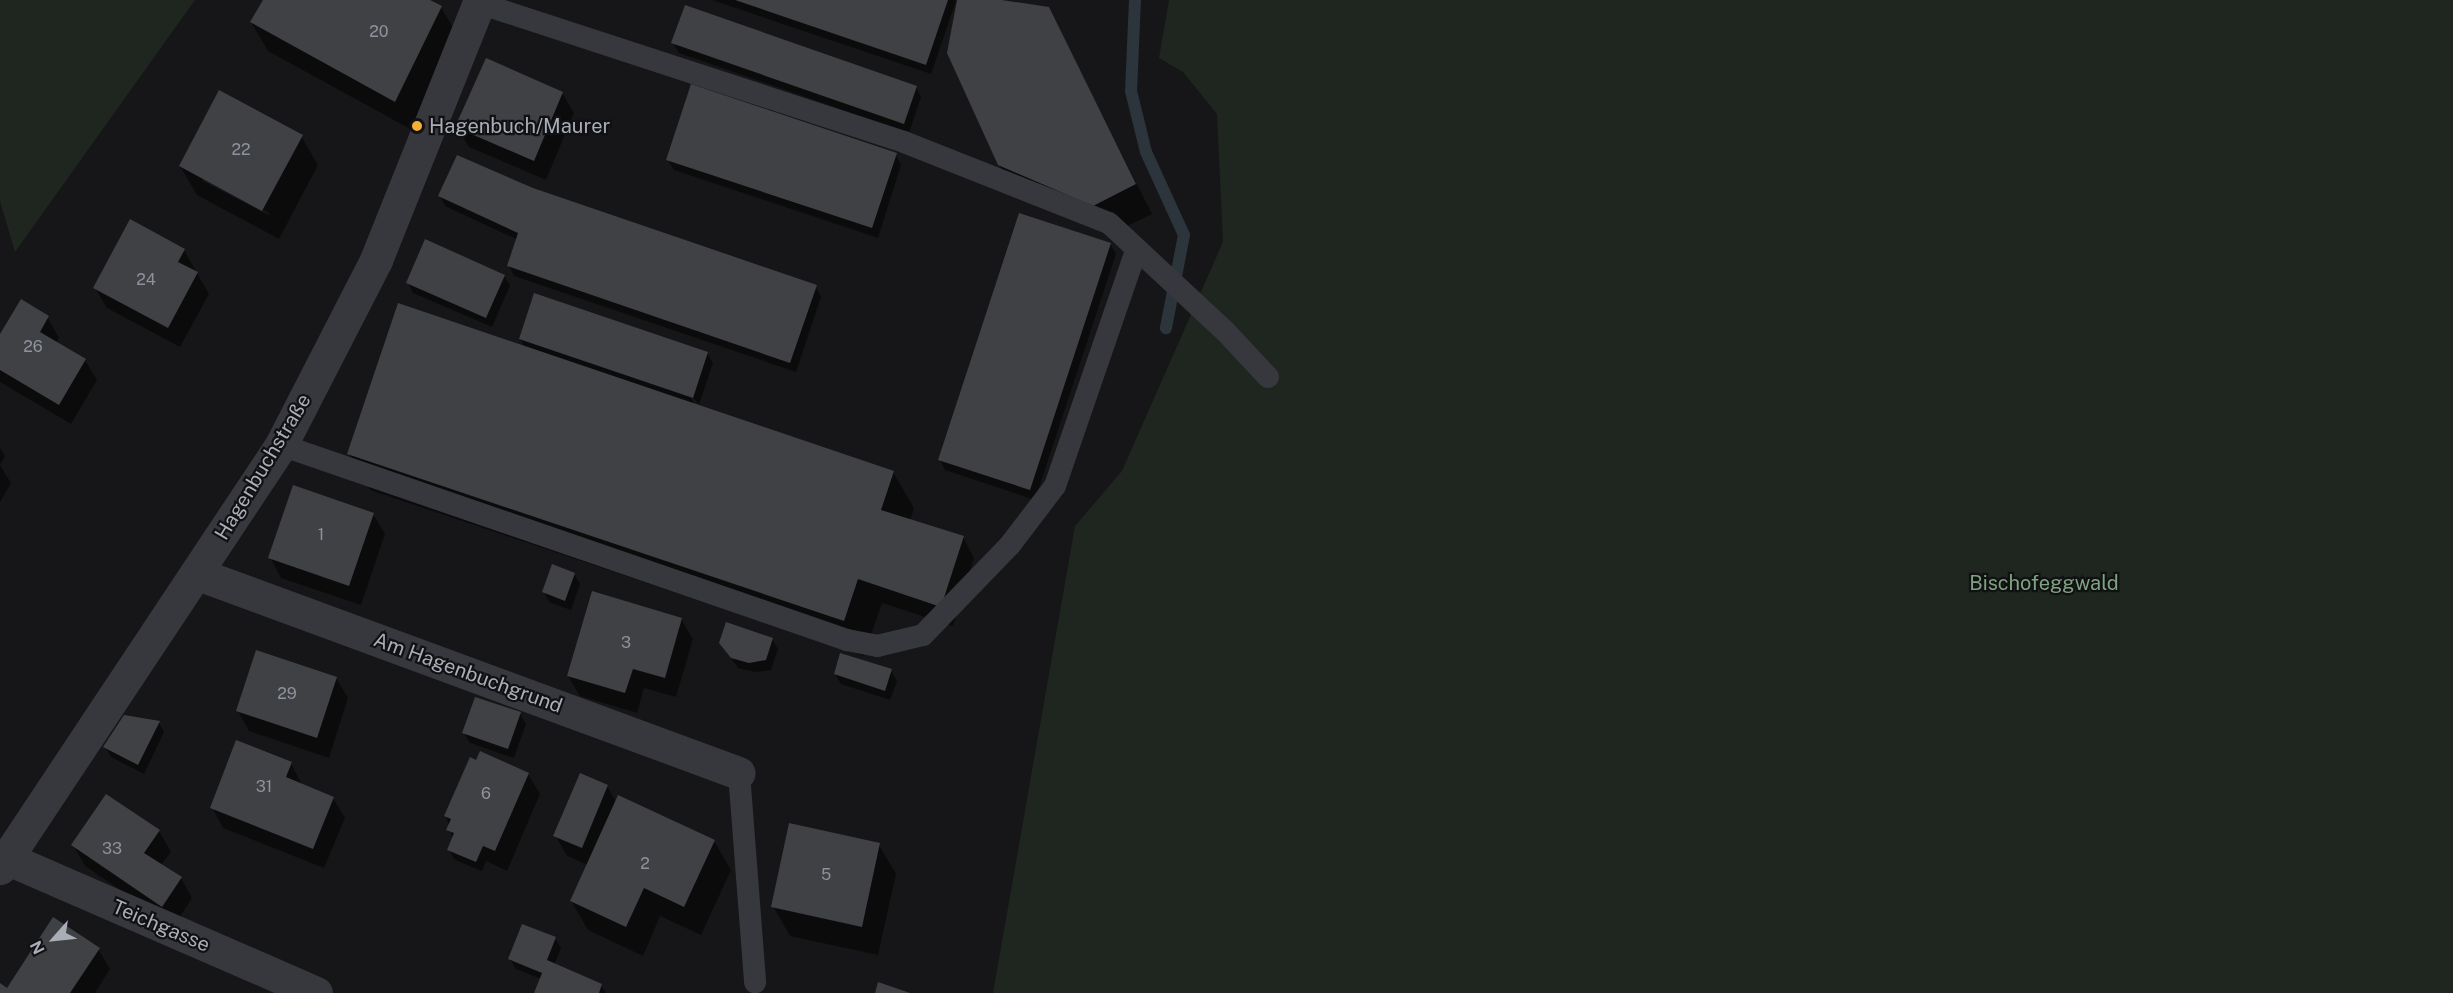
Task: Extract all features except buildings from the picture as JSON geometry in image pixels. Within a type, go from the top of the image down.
[{"type":"street","name":"Hagenbuchstraße","points":[[3,863],[198,574],[280,445],[376,260],[480,1]]},
{"type":"street","name":"Am Hagenbuchgrund","points":[[198,574],[739,773]]},
{"type":"street","name":"Teichgasse","points":[[3,863],[316,993]]},
{"type":"lane","points":[[480,1],[904,142],[1109,223],[1136,251],[1225,331],[1268,377]]},
{"type":"lane","points":[[280,445],[847,640],[877,645],[922,635],[1010,545],[1056,486],[1136,251]]},
{"type":"lane","points":[[739,773],[754,982]]},
{"type":"green space","points":[[0,0],[195,0],[15,252],[0,201]]},
{"type":"green space","name":"Bischofeggwald","points":[[1169,0],[2453,0],[2453,993],[993,993],[1075,526],[1122,471],[1223,242],[1217,114],[1183,72],[1159,58]]},
{"type":"waterway","points":[[1135,0],[1131,91],[1146,152],[1184,235],[1166,328]]},
{"type":"place","name":"Hagenbuch/Maurer","points":[[417,126]]}]
